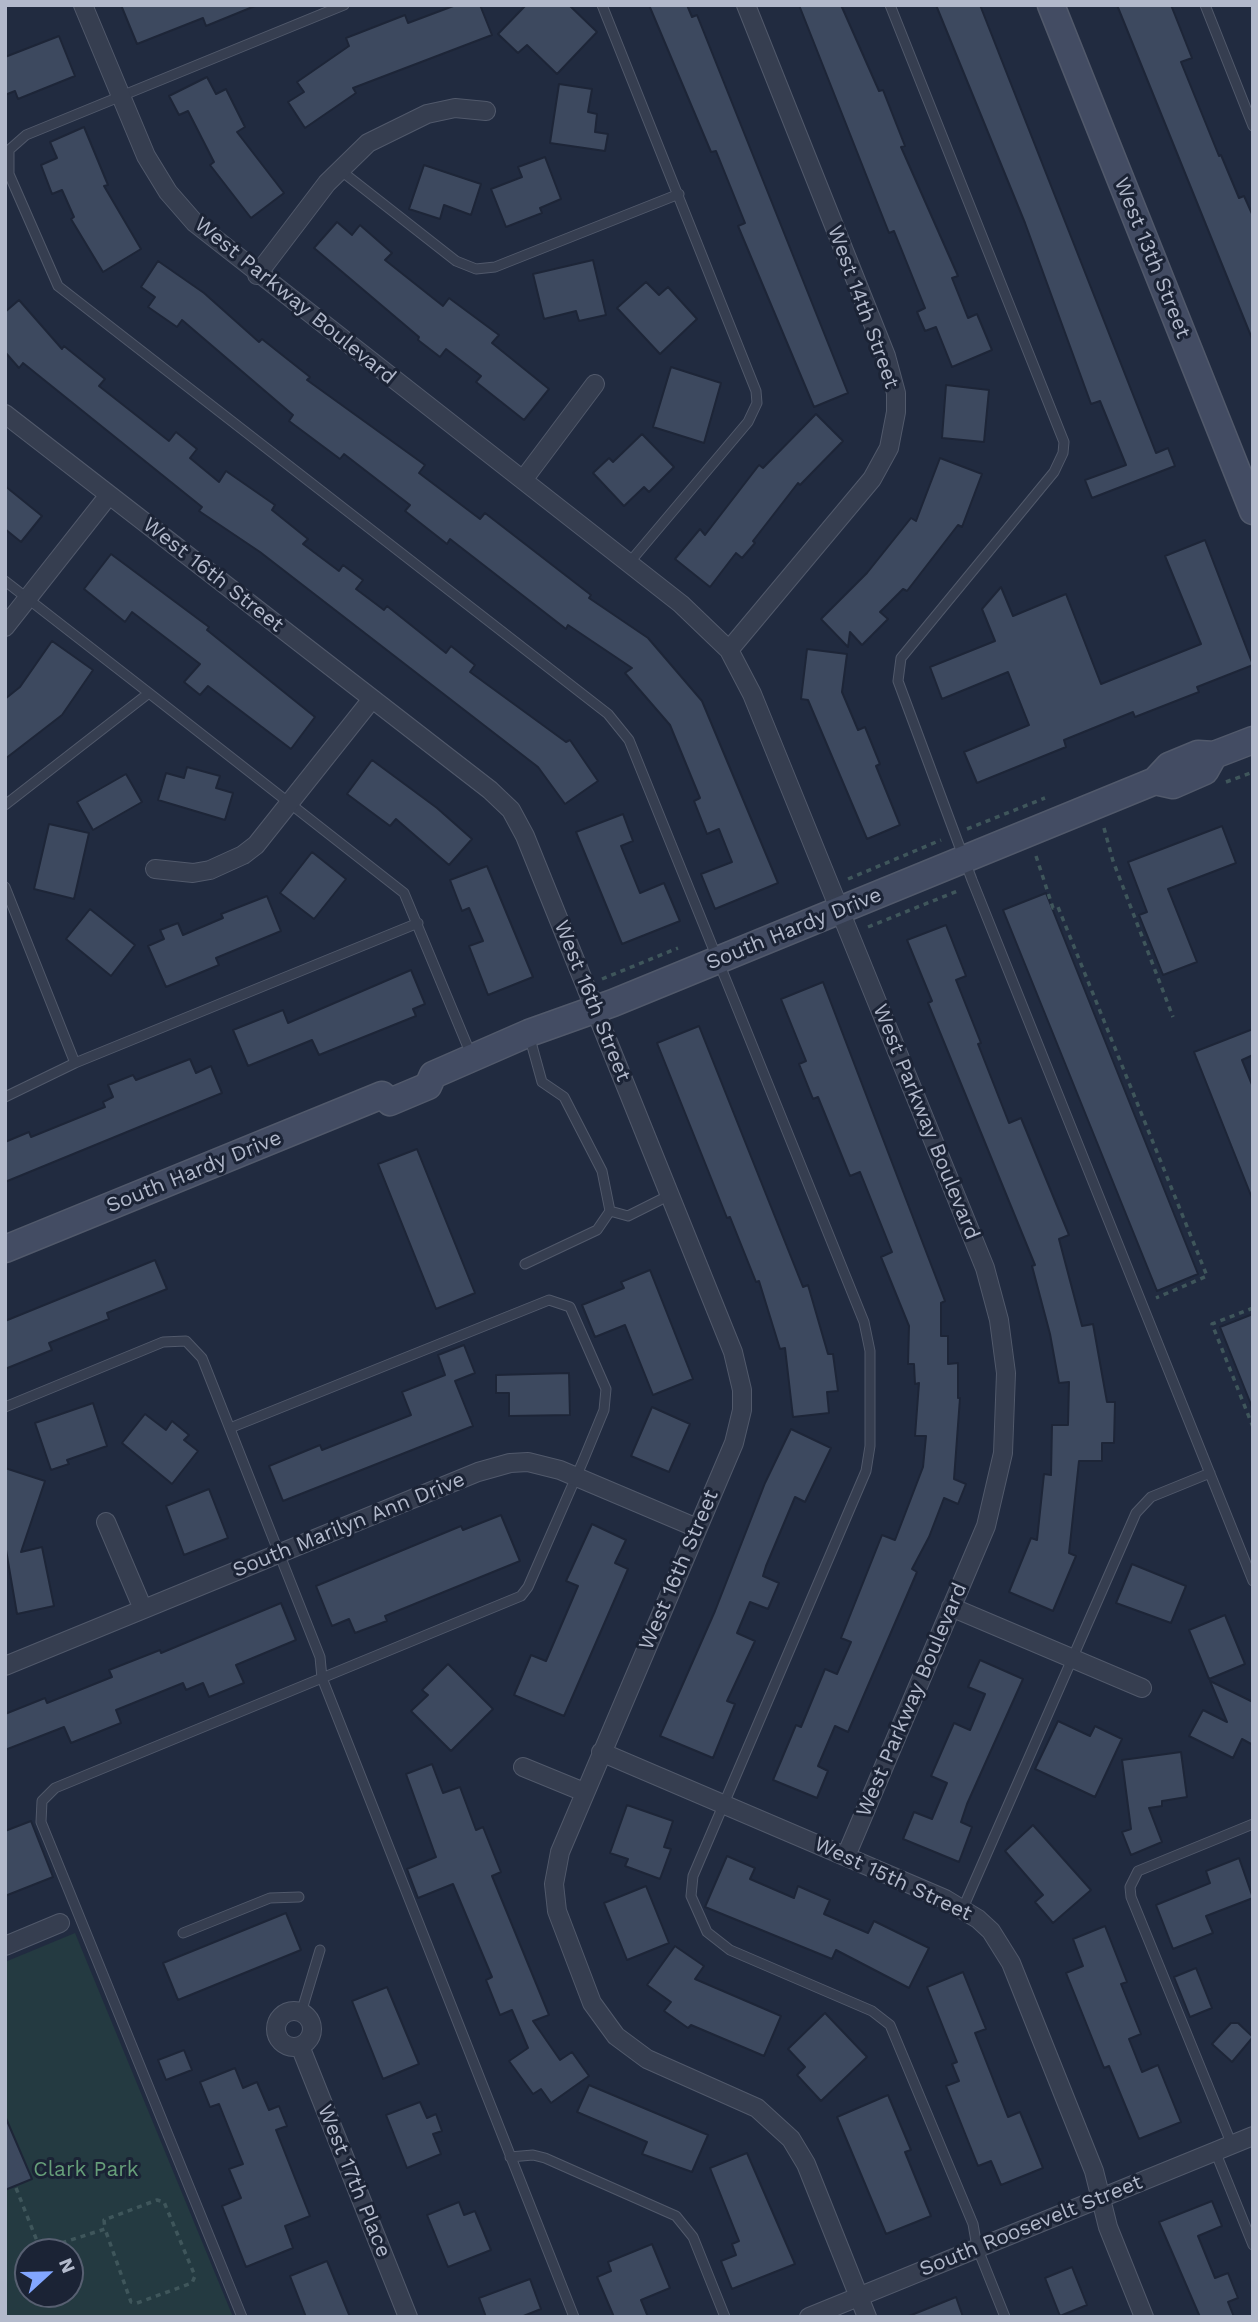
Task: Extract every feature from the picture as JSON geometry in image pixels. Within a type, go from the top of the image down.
[{"type":"street","name":"West Parkway Boulevard","points":[[83,5],[146,156],[168,192],[202,230],[687,609],[729,650],[752,694],[985,1268],[1004,1346],[1007,1401],[999,1479],[986,1526],[846,1856]]},
{"type":"street","name":"West 14th Street","points":[[729,650],[872,479],[889,448],[897,412],[896,393],[886,356],[746,5]]},
{"type":"street","name":"West 13th Street","points":[[1051,5],[1253,511]]},
{"type":"street","points":[[257,275],[339,169],[381,135],[427,114],[455,108],[486,111]]},
{"type":"street","points":[[523,480],[595,384]]},
{"type":"street","name":"West 16th Street","points":[[5,414],[490,790],[511,810],[526,836],[733,1352],[742,1390],[739,1428],[560,1852],[555,1868],[554,1897],[560,1925],[592,2003],[616,2036],[636,2053],[750,2104],[781,2127],[806,2164],[867,2317]]},
{"type":"street","points":[[5,627],[109,495]]},
{"type":"street","points":[[155,869],[192,873],[227,864],[256,845],[372,699]]},
{"type":"street","name":"South Hardy Drive","points":[[5,1249],[382,1095],[384,1085],[422,1068],[433,1075],[529,1033],[718,960],[1156,781],[1169,766],[1198,754],[1214,755],[1253,740]]},
{"type":"street","name":"South Marilyn Ann Drive","points":[[5,1666],[493,1467],[528,1462],[576,1477],[697,1528]]},
{"type":"street","points":[[106,1522],[143,1609]]},
{"type":"street","points":[[951,1607],[1142,1688]]},
{"type":"street","name":"West 15th Street","points":[[601,1752],[963,1908],[991,1931],[1011,1963],[1094,2171],[1108,2227],[1144,2317]]},
{"type":"street","points":[[523,1767],[584,1791]]},
{"type":"street","points":[[5,1946],[60,1923]]},
{"type":"street","points":[[300,2046],[309,2038],[311,2026],[301,2013]]},
{"type":"street","name":"West 17th Place","points":[[301,2013],[284,2014],[276,2029],[284,2044],[300,2046],[408,2317]]},
{"type":"street","name":"South Roosevelt Street","points":[[809,2317],[1253,2136]]},
{"type":"lane","points":[[344,5],[26,135],[9,150],[9,174],[58,286],[620,726],[629,740],[864,1322],[870,1350],[870,1446],[866,1471],[691,1882],[691,1896],[703,1926],[713,1938],[739,1955],[872,2011],[890,2025],[974,2224],[977,2247],[1005,2317]]},
{"type":"lane","points":[[602,5],[754,380],[757,403],[748,422],[629,563]]},
{"type":"lane","points":[[890,5],[1064,442],[1063,453],[1054,472],[901,658],[898,668],[901,695],[1253,1581]]},
{"type":"lane","points":[[1205,5],[1253,127]]},
{"type":"lane","points":[[339,169],[456,261],[476,269],[495,267],[679,194]]},
{"type":"lane","points":[[5,581],[397,886],[409,901],[472,1058]]},
{"type":"lane","points":[[5,805],[149,693]]},
{"type":"lane","points":[[5,887],[75,1063]]},
{"type":"lane","points":[[5,1097],[75,1063],[418,923]]},
{"type":"lane","points":[[525,1264],[597,1230],[610,1211],[602,1171],[564,1097],[542,1082],[529,1033]]},
{"type":"lane","points":[[610,1211],[628,1216],[670,1195]]},
{"type":"lane","points":[[230,1428],[549,1300],[570,1307],[606,1389],[604,1410],[528,1587],[521,1596],[47,1793],[40,1811],[41,1822],[242,2317]]},
{"type":"lane","points":[[5,1407],[174,1339],[186,1341],[202,1358],[320,1657],[322,1678],[574,2317]]},
{"type":"lane","points":[[963,1908],[1143,1504],[1210,1473]]},
{"type":"lane","points":[[1253,1824],[1138,1871],[1130,1887],[1131,1897],[1223,2148],[1253,2245]]},
{"type":"lane","points":[[183,1933],[270,1898],[299,1897]]},
{"type":"lane","points":[[301,2013],[320,1950]]},
{"type":"lane","points":[[510,2157],[533,2155],[545,2158],[676,2216],[693,2237],[725,2317]]},
{"type":"path","points":[[1104,828],[1113,861],[1173,1017]]},
{"type":"path","points":[[846,879],[943,839]]},
{"type":"path","points":[[1036,856],[1049,897],[1054,908],[1058,907],[1207,1276],[1156,1297]]},
{"type":"path","points":[[868,927],[963,888]]},
{"type":"path","points":[[602,979],[687,945]]},
{"type":"path","points":[[1253,1308],[1212,1324],[1253,1427]]},
{"type":"path","points":[[16,2188],[36,2238]]},
{"type":"path","points":[[157,2200],[164,2202],[195,2276],[192,2283],[137,2303],[131,2302],[105,2229],[104,2220],[157,2200]]},
{"type":"path","points":[[77,2238],[105,2229]]},
{"type":"green space","name":"Clark Park","points":[[75,1933],[233,2317],[5,2317],[5,1962]]},
{"type":"building","points":[[121,5],[255,6],[206,26],[203,18],[137,44]]},
{"type":"building","points":[[456,5],[480,5],[492,35],[353,88],[356,93],[305,128],[288,102],[304,92],[297,82],[349,46],[346,38],[405,15],[408,23]]},
{"type":"building","points":[[526,5],[569,5],[597,32],[557,74],[527,45],[518,53],[498,34]]},
{"type":"building","points":[[649,5],[687,5],[692,17],[697,15],[848,393],[814,407],[738,226],[745,223],[716,151],[711,152]]},
{"type":"building","points":[[799,5],[841,5],[879,91],[883,90],[905,146],[901,147],[958,276],[952,278],[968,318],[977,314],[992,350],[952,367],[936,327],[925,331],[917,312],[925,308],[894,231],[889,233]]},
{"type":"building","points":[[936,5],[980,5],[1156,453],[1168,448],[1175,466],[1092,498],[1085,480],[1126,465],[1100,401],[1091,404],[1025,223]]},
{"type":"building","points":[[1117,5],[1171,5],[1192,58],[1181,62],[1219,156],[1221,155],[1239,198],[1244,196],[1253,216],[1253,341]]},
{"type":"building","points":[[59,36],[75,76],[18,99],[15,91],[5,95],[5,57]]},
{"type":"building","points":[[207,77],[216,94],[226,89],[245,127],[237,132],[284,193],[251,218],[210,165],[214,162],[188,111],[179,115],[169,96]]},
{"type":"building","points":[[559,84],[592,89],[588,112],[597,114],[595,132],[608,134],[605,151],[550,143]]},
{"type":"building","points":[[84,127],[108,185],[104,186],[141,249],[103,272],[71,219],[74,217],[62,190],[52,194],[41,165],[57,158],[50,142]]},
{"type":"building","points":[[545,157],[561,199],[540,208],[542,213],[506,227],[491,189],[522,177],[518,167]]},
{"type":"building","points":[[424,165],[481,184],[471,215],[444,205],[440,219],[409,209]]},
{"type":"building","points":[[337,222],[352,235],[360,225],[392,253],[385,260],[443,306],[449,298],[499,335],[492,343],[549,389],[524,420],[476,382],[481,376],[446,349],[440,357],[314,248]]},
{"type":"building","points":[[593,260],[606,315],[579,321],[576,311],[544,319],[533,274]]},
{"type":"building","points":[[158,261],[204,293],[259,342],[262,339],[310,377],[307,380],[425,465],[419,473],[480,519],[485,513],[591,595],[589,598],[648,638],[702,701],[778,883],[715,909],[701,874],[732,862],[719,829],[707,834],[694,801],[700,798],[670,725],[625,673],[632,668],[568,625],[566,629],[450,539],[447,544],[405,511],[410,505],[344,454],[340,459],[289,421],[293,415],[182,320],[177,327],[148,307],[155,297],[141,287]]},
{"type":"building","points":[[646,282],[659,295],[668,287],[697,319],[660,354],[617,308]]},
{"type":"building","points":[[19,300],[62,349],[64,346],[105,379],[99,386],[169,441],[176,432],[197,449],[190,458],[219,482],[226,471],[275,505],[272,510],[308,539],[303,544],[339,571],[343,565],[363,580],[356,589],[384,610],[387,606],[446,653],[451,646],[475,665],[470,672],[566,742],[570,740],[598,781],[565,804],[538,767],[260,552],[199,511],[202,507],[23,363],[19,368],[5,352],[5,312]]},
{"type":"building","points":[[671,367],[721,383],[704,443],[653,427]]},
{"type":"building","points":[[946,385],[989,390],[984,442],[942,438]]},
{"type":"building","points":[[816,414],[843,441],[800,485],[798,483],[753,541],[755,543],[742,558],[736,553],[710,587],[675,559],[700,529],[705,535],[759,465],[763,468]]},
{"type":"building","points":[[642,434],[674,467],[649,492],[644,487],[624,506],[593,473],[609,458],[613,462]]},
{"type":"building","points":[[940,458],[982,474],[962,527],[958,525],[907,591],[903,589],[880,612],[888,619],[862,645],[850,632],[848,647],[821,619],[867,573],[911,518],[916,521]]},
{"type":"building","points":[[5,486],[42,516],[21,542],[5,529]]},
{"type":"building","points":[[1205,540],[1253,665],[1197,687],[1199,692],[1135,717],[1133,712],[1064,740],[1066,747],[977,783],[964,752],[1029,725],[1008,672],[942,699],[930,667],[995,641],[982,609],[1001,587],[1013,616],[1066,594],[1101,684],[1201,644],[1165,556]]},
{"type":"building","points":[[111,554],[209,627],[207,630],[315,717],[291,749],[208,686],[200,695],[184,682],[200,664],[132,612],[125,622],[84,589]]},
{"type":"building","points":[[52,641],[93,670],[62,715],[5,759],[5,699],[20,687]]},
{"type":"building","points":[[807,649],[847,654],[842,692],[858,730],[865,727],[880,764],[876,766],[900,825],[867,839],[808,700],[801,699]]},
{"type":"building","points":[[372,760],[437,808],[472,839],[449,865],[396,819],[390,826],[347,794]]},
{"type":"building","points":[[187,767],[220,776],[216,788],[233,793],[225,820],[158,800],[166,773],[184,778]]},
{"type":"building","points":[[126,774],[142,802],[93,830],[77,802]]},
{"type":"building","points":[[623,814],[633,841],[621,846],[640,893],[664,883],[680,921],[622,944],[576,832]]},
{"type":"building","points":[[49,824],[89,833],[74,899],[34,889]]},
{"type":"building","points":[[1222,826],[1236,863],[1168,889],[1197,962],[1163,975],[1139,915],[1147,912],[1128,862]]},
{"type":"building","points":[[312,852],[346,879],[314,919],[280,893]]},
{"type":"building","points":[[487,866],[533,977],[488,995],[469,946],[483,941],[469,908],[462,911],[450,880]]},
{"type":"building","points":[[1046,893],[1198,1274],[1157,1291],[1003,910]]},
{"type":"building","points":[[267,896],[281,931],[216,958],[219,965],[166,987],[148,946],[164,939],[160,930],[178,923],[183,935],[223,918],[221,914]]},
{"type":"building","points":[[90,909],[135,945],[111,976],[66,939]]},
{"type":"building","points":[[946,925],[966,976],[956,980],[1009,1123],[1021,1118],[1069,1235],[1059,1239],[1082,1326],[1093,1324],[1107,1402],[1115,1402],[1114,1443],[1102,1443],[1102,1461],[1079,1461],[1069,1553],[1076,1556],[1053,1611],[1009,1592],[1031,1538],[1037,1540],[1044,1474],[1051,1475],[1052,1425],[1068,1425],[1069,1382],[1059,1383],[1050,1334],[1032,1266],[1035,1265],[928,1003],[932,1001],[907,940]]},
{"type":"building","points":[[411,970],[425,1004],[413,1009],[416,1016],[319,1055],[312,1040],[248,1066],[233,1030],[283,1010],[288,1023]]},
{"type":"building","points":[[823,982],[945,1301],[941,1303],[941,1336],[948,1336],[948,1364],[958,1363],[960,1398],[954,1479],[966,1484],[958,1504],[944,1498],[929,1537],[912,1569],[917,1572],[848,1732],[835,1726],[818,1766],[828,1771],[817,1798],[773,1780],[796,1725],[801,1727],[825,1669],[837,1674],[851,1642],[841,1638],[882,1535],[895,1540],[923,1467],[926,1436],[915,1436],[919,1383],[915,1384],[914,1364],[908,1364],[909,1326],[881,1257],[892,1252],[860,1172],[850,1176],[818,1097],[813,1099],[799,1064],[806,1061],[781,999]]},
{"type":"building","points":[[699,1026],[803,1287],[808,1285],[828,1354],[833,1354],[838,1391],[827,1392],[829,1413],[793,1417],[785,1348],[780,1349],[759,1281],[756,1282],[730,1217],[727,1218],[657,1043]]},
{"type":"building","points":[[1253,1029],[1253,1055],[1242,1060],[1253,1087],[1252,1198],[1194,1052]]},
{"type":"building","points":[[190,1059],[196,1073],[211,1066],[222,1093],[5,1182],[5,1142],[29,1132],[31,1137],[105,1107],[103,1102],[113,1097],[108,1085],[133,1075],[136,1080]]},
{"type":"building","points":[[417,1149],[475,1293],[436,1309],[378,1164]]},
{"type":"building","points":[[155,1260],[167,1289],[107,1313],[109,1319],[49,1343],[52,1350],[5,1369],[5,1321]]},
{"type":"building","points":[[650,1270],[693,1379],[653,1395],[625,1325],[595,1337],[582,1305],[624,1288],[621,1282]]},
{"type":"building","points":[[1253,1314],[1253,1407],[1252,1407],[1220,1327]]},
{"type":"building","points":[[464,1345],[475,1373],[455,1381],[473,1426],[283,1501],[269,1466],[320,1445],[322,1450],[411,1415],[402,1392],[445,1375],[438,1355]]},
{"type":"building","points":[[569,1373],[570,1415],[509,1416],[509,1393],[496,1393],[496,1375]]},
{"type":"building","points":[[93,1403],[107,1446],[67,1460],[69,1464],[51,1470],[35,1423]]},
{"type":"building","points":[[652,1407],[690,1424],[669,1472],[631,1456]]},
{"type":"building","points":[[145,1414],[166,1430],[172,1421],[189,1435],[184,1440],[198,1451],[172,1484],[122,1443]]},
{"type":"building","points":[[791,1429],[831,1448],[805,1502],[795,1497],[766,1566],[763,1576],[779,1583],[768,1609],[750,1602],[737,1633],[755,1641],[727,1701],[735,1704],[713,1758],[660,1736],[715,1611],[765,1483]]},
{"type":"building","points":[[5,1468],[45,1481],[21,1552],[42,1547],[54,1606],[17,1614],[5,1544]]},
{"type":"building","points":[[209,1489],[228,1538],[184,1555],[166,1506]]},
{"type":"building","points":[[501,1515],[520,1561],[385,1616],[387,1621],[355,1633],[349,1619],[332,1626],[316,1586],[461,1526],[463,1530]]},
{"type":"building","points":[[592,1524],[626,1540],[615,1563],[628,1569],[564,1716],[514,1695],[531,1655],[546,1661],[578,1586],[566,1581]]},
{"type":"building","points":[[1132,1564],[1186,1586],[1171,1623],[1116,1603]]},
{"type":"building","points":[[281,1603],[296,1640],[236,1665],[244,1683],[209,1697],[203,1683],[186,1690],[183,1683],[116,1710],[121,1723],[71,1743],[64,1727],[5,1750],[5,1714],[45,1698],[47,1703],[112,1677],[109,1670],[160,1650],[161,1653]]},
{"type":"building","points":[[1225,1615],[1245,1664],[1209,1679],[1189,1630]]},
{"type":"building","points":[[980,1660],[1023,1679],[967,1804],[961,1822],[972,1827],[959,1862],[903,1839],[914,1812],[932,1819],[947,1783],[931,1776],[954,1723],[970,1730],[985,1694],[968,1687]]},
{"type":"building","points":[[448,1664],[493,1709],[451,1751],[411,1711],[428,1695],[422,1690]]},
{"type":"building","points":[[1210,1681],[1253,1702],[1253,1745],[1242,1739],[1233,1758],[1189,1736],[1203,1710],[1227,1722]]},
{"type":"building","points":[[1058,1721],[1090,1736],[1095,1726],[1122,1739],[1095,1797],[1035,1769]]},
{"type":"building","points":[[1181,1752],[1187,1797],[1162,1801],[1162,1806],[1149,1808],[1162,1842],[1131,1855],[1122,1832],[1131,1829],[1122,1760]]},
{"type":"building","points":[[432,1764],[443,1793],[460,1787],[476,1830],[483,1827],[501,1872],[492,1876],[549,2015],[533,2021],[560,2060],[572,2052],[589,2076],[551,2103],[541,2089],[533,2094],[509,2061],[528,2048],[512,2010],[500,2015],[486,1980],[492,1977],[453,1884],[418,1898],[407,1869],[436,1857],[406,1774]]},
{"type":"building","points":[[627,1805],[673,1821],[664,1847],[671,1849],[660,1879],[625,1866],[628,1859],[610,1853]]},
{"type":"building","points":[[31,1821],[53,1877],[5,1896],[5,1831]]},
{"type":"building","points":[[1033,1825],[1091,1890],[1053,1923],[1035,1902],[1043,1895],[1005,1851]]},
{"type":"building","points":[[727,1856],[755,1868],[750,1879],[794,1898],[798,1886],[830,1900],[824,1914],[868,1933],[874,1921],[929,1948],[909,1988],[836,1950],[832,1959],[705,1907]]},
{"type":"building","points":[[1239,1858],[1253,1898],[1206,1916],[1213,1933],[1173,1949],[1156,1905],[1210,1883],[1206,1871]]},
{"type":"building","points":[[646,1886],[669,1943],[627,1960],[604,1903]]},
{"type":"building","points":[[286,1913],[301,1950],[178,2000],[163,1963]]},
{"type":"building","points":[[1105,1926],[1127,1982],[1121,1984],[1141,2034],[1129,2039],[1142,2072],[1158,2065],[1181,2122],[1139,2139],[1109,2066],[1104,2068],[1066,1973],[1083,1966],[1073,1939]]},
{"type":"building","points":[[675,1946],[704,1966],[695,1979],[781,2016],[764,2056],[691,2025],[688,2028],[664,2011],[671,2002],[647,1985]]},
{"type":"building","points":[[1196,1968],[1212,2008],[1190,2017],[1174,1977]]},
{"type":"building","points":[[963,1972],[986,2029],[975,2033],[1008,2117],[1020,2112],[1043,2168],[1001,2185],[991,2161],[978,2166],[946,2086],[959,2081],[952,2064],[957,2062],[927,1987]]},
{"type":"building","points":[[387,1987],[419,2064],[383,2079],[352,2001]]},
{"type":"building","points":[[825,2013],[867,2057],[821,2101],[797,2075],[805,2067],[788,2049]]},
{"type":"building","points":[[1231,2023],[1238,2023],[1253,2037],[1232,2062],[1212,2044]]},
{"type":"building","points":[[184,2050],[192,2070],[166,2080],[158,2060]]},
{"type":"building","points":[[235,2068],[243,2088],[257,2082],[269,2110],[279,2106],[287,2126],[276,2130],[310,2216],[285,2226],[293,2248],[246,2267],[222,2206],[241,2198],[229,2169],[243,2164],[219,2104],[210,2107],[200,2082]]},
{"type":"building","points":[[589,2085],[708,2135],[692,2172],[642,2154],[647,2142],[577,2112]]},
{"type":"building","points":[[888,2095],[911,2150],[905,2152],[931,2216],[886,2234],[837,2117]]},
{"type":"building","points":[[420,2102],[427,2118],[436,2114],[442,2131],[433,2134],[441,2154],[407,2168],[386,2115]]},
{"type":"building","points":[[5,2116],[32,2179],[5,2190]]},
{"type":"building","points":[[747,2153],[795,2264],[732,2289],[721,2261],[736,2255],[732,2244],[739,2241],[710,2168]]},
{"type":"building","points":[[1212,2201],[1222,2226],[1198,2236],[1215,2278],[1228,2273],[1238,2298],[1228,2302],[1234,2317],[1200,2317],[1159,2222]]},
{"type":"building","points":[[459,2202],[464,2215],[475,2211],[491,2250],[448,2267],[427,2215]]},
{"type":"building","points":[[652,2244],[670,2288],[641,2300],[648,2317],[614,2317],[597,2277],[611,2271],[608,2262]]},
{"type":"building","points":[[327,2261],[350,2317],[306,2317],[290,2276]]},
{"type":"building","points":[[1072,2267],[1087,2305],[1060,2316],[1045,2278]]},
{"type":"building","points":[[530,2279],[541,2309],[521,2317],[486,2317],[479,2298]]},
{"type":"building","points":[[956,2297],[963,2317],[909,2317],[909,2316]]}]
